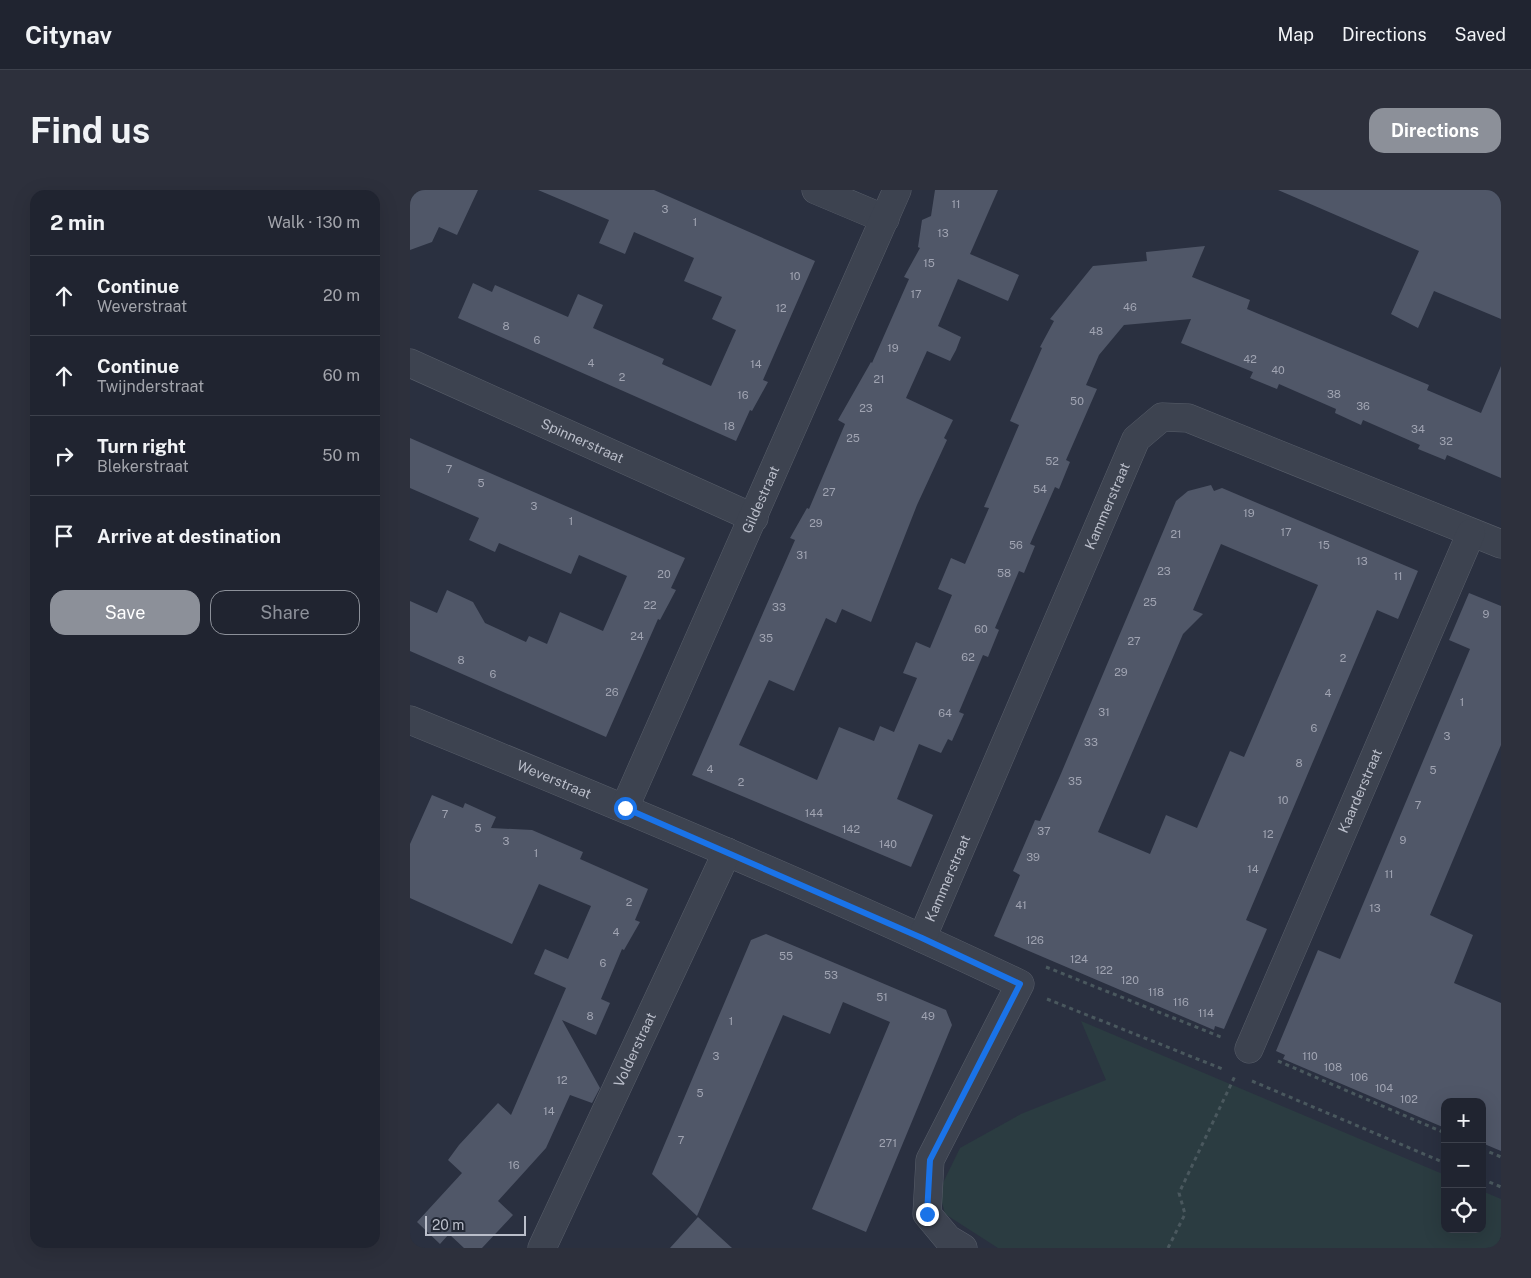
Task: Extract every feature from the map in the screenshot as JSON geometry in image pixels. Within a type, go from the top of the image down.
[{"type":"street","points":[[816,190],[885,219]]},
{"type":"street","name":"Gildestraat","points":[[625,808],[897,190]]},
{"type":"street","name":"Spinnerstraat","points":[[410,362],[754,518]]},
{"type":"street","name":"Kammerstraat","points":[[922,938],[1136,439],[1162,417],[1188,418],[1501,544]]},
{"type":"street","name":"Kaarderstraat","points":[[1249,1049],[1471,532]]},
{"type":"street","name":"Weverstraat","points":[[410,720],[727,852],[922,938],[1020,984],[930,1160],[927,1214],[948,1239],[963,1248]]},
{"type":"street","name":"Volderstraat","points":[[542,1248],[727,852]]},
{"type":"path","points":[[1040,964],[1249,1049],[1441,1131]]},
{"type":"path","points":[[1168,1248],[1185,1214],[1179,1193],[1249,1049]]},
{"type":"path","points":[[1486,1151],[1501,1157]]},
{"type":"path","points":[[1486,1181],[1501,1187]]},
{"type":"shaded area","points":[[1081,1021],[1441,1173],[1441,1233],[1486,1233],[1486,1193],[1501,1199],[1501,1248],[998,1248],[945,1214],[939,1191],[960,1148],[1021,1114],[1106,1080]]},
{"type":"building","points":[[410,190],[478,190],[457,235],[439,227],[432,242],[410,250]]},
{"type":"building","points":[[538,190],[654,190],[815,261],[763,380],[768,382],[752,411],[750,410],[736,441],[458,318],[473,283],[492,292],[495,285],[568,317],[578,294],[603,305],[593,328],[664,359],[662,364],[711,386],[736,330],[712,319],[722,297],[684,281],[694,258],[634,232],[625,254],[599,243],[609,220]]},
{"type":"building","points":[[935,190],[998,190],[970,254],[1019,275],[1008,301],[958,279],[938,326],[961,337],[956,350],[950,361],[927,351],[906,398],[953,420],[944,438],[947,440],[917,505],[871,622],[842,609],[836,623],[826,618],[794,691],[769,680],[739,745],[817,780],[839,727],[874,741],[880,726],[894,732],[917,678],[903,673],[916,642],[930,648],[952,595],[938,589],[951,558],[965,564],[989,508],[984,507],[1019,425],[1010,421],[1042,348],[1040,347],[1054,321],[1050,319],[1093,266],[1147,261],[1146,252],[1205,246],[1192,277],[1250,300],[1247,309],[1429,385],[1427,390],[1481,413],[1501,366],[1501,478],[1447,455],[1445,460],[1418,449],[1420,445],[1363,420],[1361,425],[1335,413],[1336,409],[1279,384],[1277,389],[1250,378],[1253,372],[1181,343],[1191,319],[1124,325],[1099,355],[1086,385],[1097,389],[1066,460],[1070,462],[1059,489],[1055,487],[1030,544],[1035,546],[1024,573],[1019,571],[995,628],[999,630],[988,657],[983,655],[959,712],[964,714],[952,741],[948,739],[941,753],[919,744],[897,799],[933,815],[911,867],[692,775],[795,540],[790,538],[807,508],[809,509],[845,424],[838,420],[872,363],[909,279],[904,277],[920,248],[918,247],[922,220],[931,216]]},
{"type":"building","points":[[1278,190],[1501,190],[1501,319],[1434,291],[1418,328],[1391,314],[1419,251]]},
{"type":"building","points":[[410,438],[685,558],[671,588],[676,590],[660,620],[658,619],[606,737],[410,651],[410,601],[437,613],[447,590],[473,602],[485,623],[526,642],[529,636],[547,644],[560,612],[603,631],[627,576],[579,555],[571,574],[499,543],[495,552],[469,540],[479,518],[410,488]]},
{"type":"building","points":[[1211,485],[1214,491],[1222,488],[1418,571],[1398,619],[1377,610],[1246,920],[1267,929],[1224,1029],[1215,1026],[1214,1030],[994,936],[1020,875],[1013,871],[1035,820],[1040,821],[1060,776],[1176,501],[1188,491]],"holes":[[[1221,544],[1318,585],[1244,757],[1230,751],[1197,828],[1166,815],[1150,854],[1098,832],[1183,634],[1203,614],[1193,610]]]},
{"type":"building","points":[[1469,593],[1501,606],[1501,745],[1430,915],[1473,935],[1454,983],[1501,1003],[1501,1151],[1486,1145],[1486,1098],[1441,1098],[1441,1126],[1283,1059],[1285,1055],[1276,1051],[1318,950],[1340,959],[1470,649],[1449,640]]},
{"type":"building","points":[[432,795],[463,808],[465,803],[496,817],[491,828],[532,830],[583,852],[580,859],[648,889],[635,920],[640,922],[624,950],[622,949],[601,999],[610,1003],[596,1035],[562,1020],[600,1088],[592,1103],[570,1095],[546,1148],[498,1201],[513,1215],[482,1248],[464,1248],[449,1234],[440,1244],[417,1222],[462,1173],[448,1160],[459,1145],[498,1103],[511,1115],[566,988],[534,974],[545,949],[568,959],[591,906],[539,884],[512,944],[410,898],[410,844]]},
{"type":"building","points":[[766,934],[946,1010],[952,1025],[866,1232],[812,1209],[890,1022],[843,1002],[830,1034],[783,1015],[697,1216],[652,1174],[751,940]]},
{"type":"building","points":[[698,1217],[732,1248],[670,1248]]},
{"type":"route","points":[[625,808],[922,938],[1020,984],[930,1160],[927,1214]]}]
